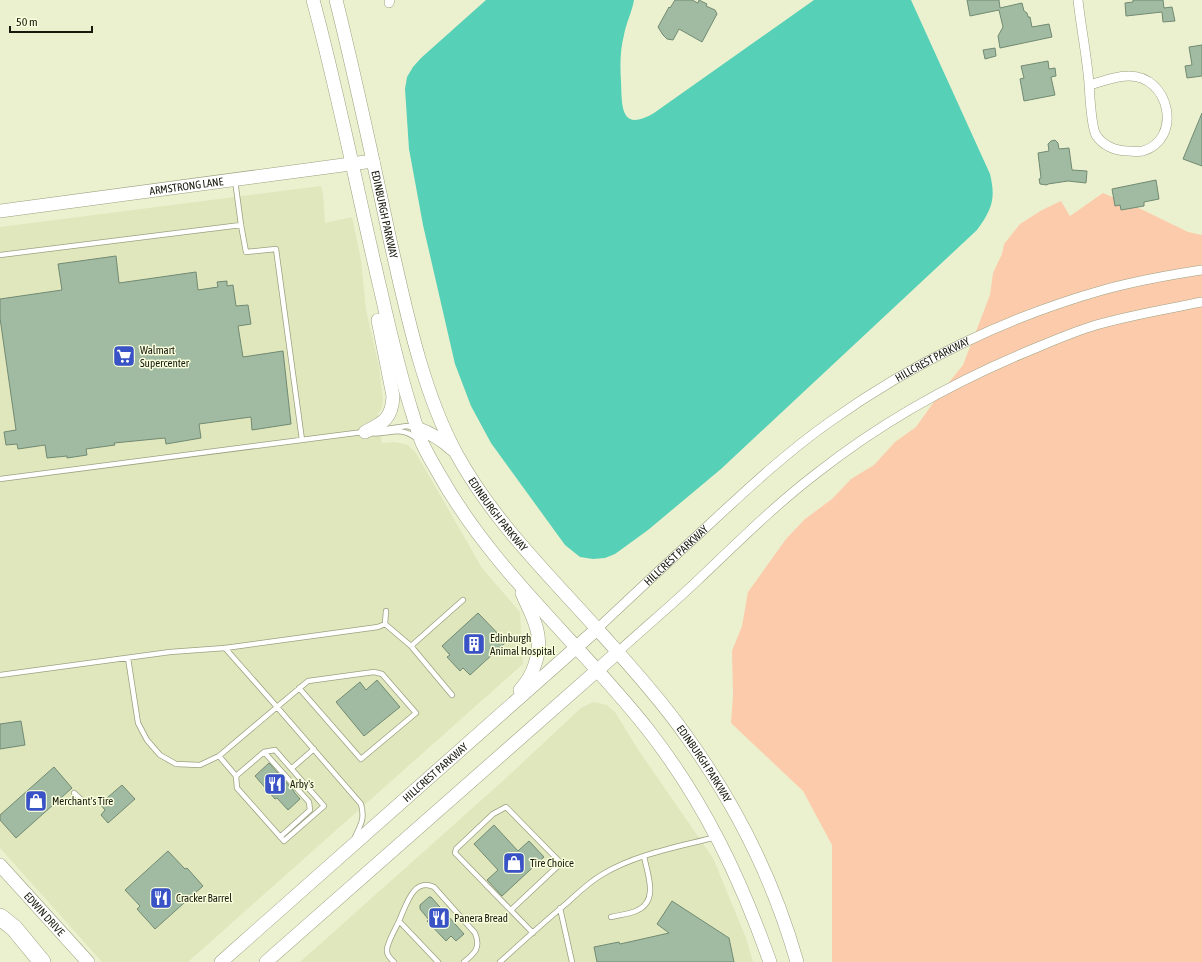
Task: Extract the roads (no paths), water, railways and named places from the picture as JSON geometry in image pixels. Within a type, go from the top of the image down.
[{"type":"highway","points":[[0,917],[14,928],[42,962]]},
{"type":"main road","name":"EDINBURGH PARKWAY","points":[[312,0],[327,55],[400,374],[422,443],[474,530],[518,584],[577,646],[649,731],[695,796],[718,837],[742,891],[770,962]]},
{"type":"main road","name":"EDINBURGH PARKWAY","points":[[336,0],[399,278],[423,372],[442,424],[456,453],[484,497],[510,533],[618,652],[686,735],[725,794],[750,841],[769,883],[797,962]]},
{"type":"main road","name":"ARMSTRONG LANE","points":[[0,211],[373,162]]},
{"type":"main road","points":[[365,432],[379,425],[388,418],[392,408],[393,396],[376,309],[375,270]]},
{"type":"main road","points":[[417,428],[440,438],[456,453]]},
{"type":"main road","points":[[499,715],[524,686],[531,674],[536,660],[538,634],[535,623],[518,584]]},
{"type":"main road","name":"HILLCREST PARKWAY","points":[[221,962],[597,629]]},
{"type":"main road","points":[[266,962],[618,652]]},
{"type":"main road","name":"EDWIN DRIVE","points":[[0,865],[88,962]]},
{"type":"street","points":[[1078,0],[1080,24],[1090,85],[1090,101],[1096,135],[1108,146],[1122,151],[1142,151],[1156,144],[1166,130],[1166,104],[1157,88],[1150,81],[1143,78],[1127,76],[1104,80],[1090,85]]},
{"type":"street","name":"HILLCREST PARKWAY","points":[[597,629],[740,495],[775,465],[832,421],[875,392],[985,332],[1032,313],[1103,290],[1157,277],[1202,270]]},
{"type":"street","points":[[618,652],[696,582],[784,499],[856,444],[903,414],[957,383],[1000,362],[1055,340],[1096,325],[1157,310],[1202,302]]},
{"type":"lane","points":[[235,179],[246,252],[276,250],[302,440]]},
{"type":"lane","points":[[0,254],[241,225]]},
{"type":"lane","points":[[0,479],[407,426],[417,428]]},
{"type":"lane","points":[[365,432],[375,434],[396,431],[410,434],[422,443]]},
{"type":"lane","points":[[411,646],[463,600]]},
{"type":"lane","points":[[385,624],[386,611]]},
{"type":"lane","points":[[385,624],[411,646],[452,695]]},
{"type":"lane","points":[[0,676],[170,652],[225,648],[378,627],[385,624]]},
{"type":"lane","points":[[225,648],[361,804],[364,813],[363,820],[350,848]]},
{"type":"lane","points":[[128,658],[138,723],[147,740],[153,747],[160,754],[176,764],[200,765],[219,756],[299,688],[308,681],[374,672],[382,674],[416,713],[361,759],[299,688]]},
{"type":"lane","points":[[292,768],[314,749]]},
{"type":"lane","points":[[219,756],[236,776],[237,788],[284,841],[324,806],[275,750],[264,752],[236,776]]},
{"type":"lane","points":[[264,752],[309,802],[310,810],[280,837]]},
{"type":"lane","points":[[74,793],[84,802]]},
{"type":"lane","points":[[510,910],[561,863],[506,807],[493,814],[456,849],[455,852],[510,910],[533,933]]},
{"type":"lane","points":[[500,962],[560,908],[602,874],[644,856],[718,837]]},
{"type":"lane","points":[[611,917],[639,910],[647,902],[651,889],[644,856]]},
{"type":"lane","points":[[394,962],[388,956],[388,946],[413,892],[422,884],[434,886],[476,933],[478,939],[476,950],[464,962]]},
{"type":"lane","points":[[560,908],[572,962]]},
{"type":"lane","points":[[399,921],[438,962]]},
{"type":"water","points":[[486,0],[634,0],[623,41],[620,70],[622,99],[625,114],[629,118],[635,120],[654,113],[814,0],[911,0],[990,174],[992,183],[993,190],[991,204],[986,216],[977,230],[721,469],[648,530],[615,554],[605,558],[593,559],[580,557],[565,545],[491,443],[471,406],[455,364],[423,225],[409,149],[405,89],[407,77],[421,58]]},
{"type":"place","name":"Walmart Supercenter","points":[[124,356]]},
{"type":"place","name":"Edinburgh Animal Hospital","points":[[474,644]]},
{"type":"place","name":"Arby's","points":[[275,784]]},
{"type":"place","name":"Merchant's Tire","points":[[36,801]]},
{"type":"place","name":"Tire Choice","points":[[514,863]]},
{"type":"place","name":"Cracker Barrel","points":[[161,898]]},
{"type":"place","name":"Panera Bread","points":[[439,918]]}]
